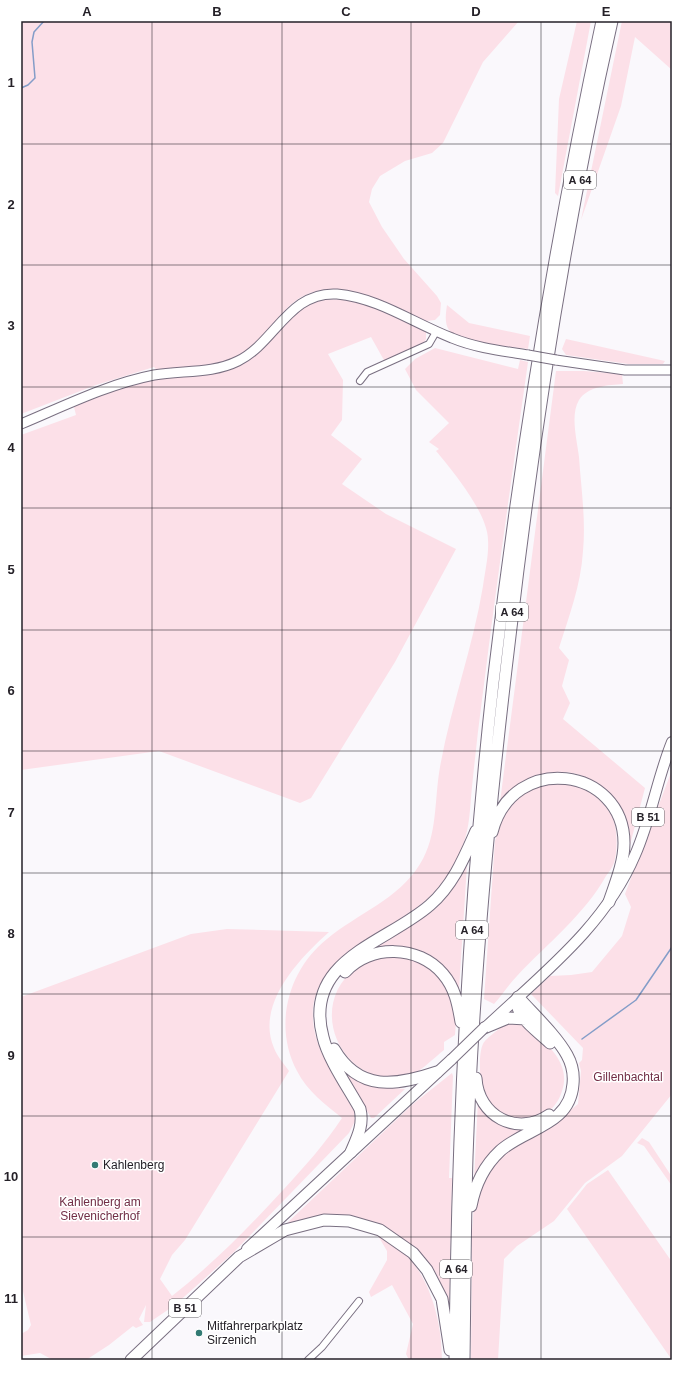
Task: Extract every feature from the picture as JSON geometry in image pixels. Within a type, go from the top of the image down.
[{"type":"highway","name":"A 64","points":[[455,1360],[458,1178],[464,1038],[480,823],[493,686],[512,530],[537,362],[577,138],[602,21]]},
{"type":"highway","name":"A 64","points":[[464,1360],[466,1230],[479,1027],[487,854],[495,758],[522,531],[545,372],[598,84],[612,21]]},
{"type":"highway","points":[[487,854],[498,814],[504,805],[517,792],[534,782],[559,777],[588,785],[610,802],[618,816],[622,829],[624,842],[623,855],[609,902]]},
{"type":"highway","points":[[351,1152],[360,1130],[362,1116],[360,1109],[323,1038],[320,1021],[321,1004],[325,990],[340,967],[354,954],[414,917],[442,894],[461,866],[480,823]]},
{"type":"highway","points":[[437,1072],[403,1082],[390,1084],[371,1080],[350,1068],[335,1050],[329,1036],[327,1008],[330,994],[336,981],[348,968],[360,959],[373,954],[387,951],[401,951],[418,956],[442,973],[450,984],[457,998],[464,1038]]},
{"type":"highway","points":[[518,997],[518,1010],[557,1051],[564,1062],[567,1076],[565,1093],[556,1108],[547,1117],[532,1123],[516,1124],[503,1120],[492,1114],[484,1105],[477,1084],[479,1027],[508,1018],[526,1019]]},
{"type":"highway","points":[[466,1230],[476,1187],[483,1171],[506,1146],[543,1127],[557,1117],[567,1104],[573,1090],[573,1074],[567,1054],[518,997]]},
{"type":"highway","points":[[240,1257],[285,1230],[324,1220],[349,1221],[380,1230],[412,1253],[427,1270],[442,1299],[451,1360]]},
{"type":"highway","name":"B 51","points":[[130,1360],[240,1257]]},
{"type":"main road","points":[[21,424],[133,380],[155,375],[216,369],[239,361],[253,351],[289,313],[302,303],[316,296],[336,294],[375,303],[436,332],[464,343],[556,360],[625,370],[672,370]]},
{"type":"main road","name":"B 51","points":[[240,1257],[452,1059],[479,1027],[518,997],[584,933],[609,902],[624,878],[635,855],[672,742]]},
{"type":"street","points":[[360,381],[367,372],[429,344],[436,332]]},
{"type":"street","points":[[308,1360],[322,1347],[358,1301]]},
{"type":"green space","points":[[21,21],[519,21],[483,62],[443,143],[432,153],[405,161],[380,176],[372,189],[369,202],[382,227],[404,259],[437,296],[441,303],[440,315],[435,320],[426,321],[397,307],[363,294],[346,290],[329,290],[313,292],[298,299],[284,311],[272,325],[275,333],[299,310],[314,302],[330,299],[347,300],[364,304],[396,317],[426,332],[426,339],[423,344],[385,362],[371,337],[328,354],[343,380],[342,420],[331,435],[362,459],[342,484],[386,514],[456,549],[395,662],[311,798],[300,803],[159,751],[21,770],[21,435],[76,415],[73,403],[161,374],[154,367],[96,385],[21,414]]},
{"type":"green space","points":[[577,21],[591,21],[558,196],[555,193],[559,99]]},
{"type":"green space","points":[[622,21],[672,21],[672,70],[635,37],[621,106],[581,220]]},
{"type":"green space","points":[[447,305],[469,323],[530,336],[528,349],[486,344],[454,334],[449,330],[446,324]]},
{"type":"green space","points":[[566,339],[665,361],[663,364],[628,364],[566,355],[562,349]]},
{"type":"green space","name":"Kahlenberg am Sievenicherhof","points":[[435,348],[518,369],[520,360],[528,362],[493,615],[467,831],[463,845],[446,878],[427,899],[402,918],[362,943],[344,957],[328,972],[317,990],[313,1012],[316,1037],[328,1066],[354,1111],[355,1121],[349,1133],[233,1253],[175,1305],[150,1322],[144,1322],[146,1305],[139,1319],[143,1325],[136,1328],[133,1326],[109,1345],[86,1360],[53,1360],[40,1353],[21,1356],[21,1334],[28,1330],[31,1325],[21,1283],[21,997],[191,934],[227,929],[329,932],[294,969],[275,999],[270,1015],[270,1031],[275,1051],[289,1071],[185,1240],[172,1255],[160,1279],[172,1296],[216,1258],[258,1217],[314,1155],[342,1118],[311,1091],[297,1071],[290,1054],[286,1036],[288,1000],[302,966],[314,952],[339,930],[389,897],[401,887],[420,864],[426,853],[433,829],[440,767],[479,609],[487,557],[488,540],[486,530],[476,506],[436,451],[439,449],[429,442],[449,423],[416,390],[405,369],[415,359]]},
{"type":"green space","points":[[556,371],[584,371],[622,374],[623,384],[593,389],[583,395],[576,406],[575,420],[583,504],[584,539],[580,576],[559,648],[569,660],[562,686],[570,703],[563,719],[645,788],[630,845],[627,827],[620,810],[610,796],[598,784],[584,776],[567,772],[550,773],[531,778],[518,785],[500,802]]},
{"type":"green space","name":"Gillenbachtal","points":[[672,770],[672,1094],[622,1156],[585,1183],[554,1221],[517,1246],[504,1259],[498,1360],[471,1360],[472,1232],[474,1204],[479,1186],[498,1157],[516,1144],[546,1130],[578,1104],[581,1071],[579,1063],[582,1060],[583,1048],[531,994],[550,976],[592,972],[622,936],[631,907],[625,894]]},
{"type":"green space","points":[[564,783],[578,787],[590,793],[601,801],[610,813],[616,830],[616,851],[614,863],[597,890],[576,916],[514,979],[494,1004],[484,999],[495,841],[503,815],[512,801],[536,786]]},
{"type":"green space","points":[[467,865],[459,990],[452,977],[443,967],[423,952],[411,948],[398,947],[385,947],[370,950],[384,939],[423,918],[442,903]]},
{"type":"green space","points":[[384,955],[420,960],[448,985],[456,1022],[455,1035],[444,1042],[444,1050],[421,1069],[407,1077],[384,1078],[365,1071],[349,1059],[338,1042],[332,1023],[333,1003],[341,984],[356,968],[366,962]]},
{"type":"green space","points":[[511,1021],[526,1024],[539,1036],[559,1060],[564,1075],[562,1091],[557,1102],[550,1111],[541,1117],[530,1120],[520,1121],[498,1114],[489,1106],[483,1094],[480,1076],[480,1057],[483,1044],[491,1035]]},
{"type":"green space","points":[[344,1070],[380,1087],[405,1089],[374,1118],[371,1118]]},
{"type":"green space","points":[[452,1073],[449,1178],[452,1178],[449,1314],[436,1277],[377,1225],[285,1225],[413,1104]]},
{"type":"green space","points":[[478,1100],[487,1112],[536,1125],[474,1180]]},
{"type":"green space","points":[[642,1138],[649,1142],[672,1177],[672,1186],[644,1146],[637,1143]]},
{"type":"green space","points":[[608,1170],[672,1262],[672,1360],[567,1209],[587,1184]]},
{"type":"green space","points":[[377,1234],[396,1245],[407,1256],[417,1268],[425,1282],[436,1313],[442,1360],[409,1360],[406,1354],[413,1324],[392,1285],[371,1297],[369,1292],[387,1260],[387,1251]]},
{"type":"waterway","points":[[21,88],[28,85],[35,78],[32,42],[34,32],[44,21]]},
{"type":"waterway","points":[[582,1039],[636,1000],[672,947]]},
{"type":"place","name":"Kahlenberg","points":[[95,1165]]},
{"type":"place","name":"Mitfahrerparkplatz Sirzenich","points":[[199,1333]]}]
